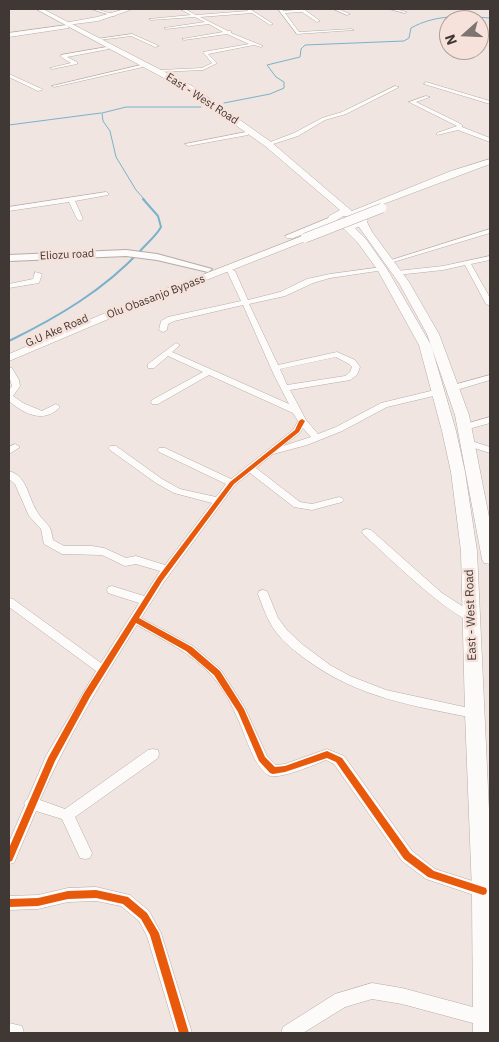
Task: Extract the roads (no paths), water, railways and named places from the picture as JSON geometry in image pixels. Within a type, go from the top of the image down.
[{"type":"main road","name":"East - West Road","points":[[30,9],[80,29],[196,92],[268,144],[339,205],[363,220],[367,233],[389,268],[411,318],[465,427],[490,559]]},
{"type":"main road","name":"East - West Road","points":[[39,9],[142,66],[201,102],[246,134],[327,204],[333,217]]},
{"type":"main road","points":[[9,35],[89,22],[132,10]]},
{"type":"main road","points":[[80,29],[89,22],[132,10]]},
{"type":"main road","points":[[380,207],[490,160]]},
{"type":"main road","points":[[119,309],[208,269],[333,217],[350,213],[490,160]]},
{"type":"main road","points":[[303,237],[490,166]]},
{"type":"main road","points":[[119,309],[174,294],[346,226],[356,225],[363,220],[490,166]]},
{"type":"main road","points":[[339,205],[366,207]]},
{"type":"main road","points":[[333,217],[337,224],[346,226]]},
{"type":"main road","name":"East - West Road","points":[[346,226],[389,268]]},
{"type":"main road","name":"Olu Obasanjo Bypass","points":[[9,358],[119,309],[303,237]]},
{"type":"main road","name":"G.U Ake Road","points":[[9,352],[119,309]]},
{"type":"main road","name":"East - West Road","points":[[446,390],[452,443],[469,550],[474,713],[483,891],[485,1026]]},
{"type":"street","points":[[93,9],[114,15]]},
{"type":"street","points":[[182,9],[261,46]]},
{"type":"street","points":[[248,9],[271,24]]},
{"type":"street","points":[[335,9],[348,14]]},
{"type":"street","points":[[391,9],[405,12]]},
{"type":"street","points":[[281,10],[304,10],[318,21]]},
{"type":"street","points":[[281,10],[298,32],[352,30]]},
{"type":"street","points":[[151,19],[252,12]]},
{"type":"street","points":[[166,28],[211,23]]},
{"type":"street","points":[[184,39],[230,32]]},
{"type":"street","points":[[99,39],[132,35],[157,46]]},
{"type":"street","points":[[160,71],[203,68],[215,63],[205,53],[254,44]]},
{"type":"street","points":[[52,68],[75,63],[63,56],[107,48]]},
{"type":"street","points":[[54,86],[142,66]]},
{"type":"street","points":[[9,75],[40,90]]},
{"type":"street","points":[[426,83],[490,103]]},
{"type":"street","points":[[268,144],[292,137],[316,125],[322,119],[343,113],[377,94],[397,87]]},
{"type":"street","points":[[428,98],[412,102],[455,123],[460,126],[458,128]]},
{"type":"street","points":[[440,134],[458,128],[490,140]]},
{"type":"street","points":[[188,144],[246,134]]},
{"type":"street","points":[[9,209],[106,194]]},
{"type":"street","points":[[71,200],[80,219]]},
{"type":"street","points":[[389,268],[490,231]]},
{"type":"street","name":"Eliozu road","points":[[9,258],[126,253],[150,256],[208,269]]},
{"type":"street","points":[[163,330],[164,323],[171,319],[246,304],[282,294],[310,281],[330,276],[389,268],[467,264],[490,258]]},
{"type":"street","points":[[467,264],[490,304]]},
{"type":"street","points":[[231,272],[285,388],[302,421],[316,438]]},
{"type":"street","points":[[9,286],[36,281],[38,274]]},
{"type":"street","points":[[151,366],[176,345]]},
{"type":"street","points":[[166,353],[297,411]]},
{"type":"street","points":[[275,368],[337,354],[352,362],[356,367],[354,373],[347,378],[285,388]]},
{"type":"street","points":[[9,370],[16,386],[9,396],[10,400],[40,414],[46,414],[56,407]]},
{"type":"street","points":[[155,402],[209,372]]},
{"type":"street","points":[[270,454],[338,429],[384,405],[490,377]]},
{"type":"street","points":[[465,427],[490,420]]},
{"type":"street","points":[[9,858],[12,837],[31,803],[51,760],[103,670],[167,569],[232,483],[297,431],[302,421]]},
{"type":"street","points":[[468,443],[490,450]]},
{"type":"street","points":[[114,448],[159,482],[177,491],[218,501]]},
{"type":"street","points":[[162,450],[232,483]]},
{"type":"street","points":[[251,469],[297,505],[312,507],[339,500]]},
{"type":"street","points":[[9,474],[19,482],[33,514],[46,528],[48,542],[54,547],[62,550],[104,552],[125,562],[136,560],[167,569]]},
{"type":"street","points":[[367,532],[438,596],[472,618]]},
{"type":"street","points":[[112,590],[146,601]]},
{"type":"street","points":[[262,594],[277,625],[297,646],[327,670],[364,688],[396,698],[474,713]]},
{"type":"street","points":[[9,602],[103,670]]},
{"type":"street","points":[[135,619],[189,649],[217,673],[241,711],[262,759],[273,771],[285,769],[327,754],[339,760],[406,856],[431,874],[483,891]]},
{"type":"street","points":[[67,815],[153,754]]},
{"type":"street","points":[[31,803],[67,815],[85,853]]},
{"type":"street","points":[[9,903],[38,902],[68,896],[96,894],[125,900],[144,916],[154,932],[184,1033]]},
{"type":"street","points":[[289,1033],[341,1000],[372,991],[402,996],[485,1026]]},
{"type":"waterway","points":[[224,103],[270,94],[284,88],[284,82],[276,77],[267,65],[300,57],[301,49],[305,45],[404,41],[409,38],[411,28],[430,20],[450,17],[490,18]]},
{"type":"waterway","points":[[145,200],[136,190],[116,157],[110,131],[103,121],[102,113],[126,107],[201,107]]},
{"type":"waterway","points":[[9,125],[101,113]]},
{"type":"waterway","points":[[9,341],[80,302],[112,278],[152,239],[161,227],[158,216],[143,199]]}]
